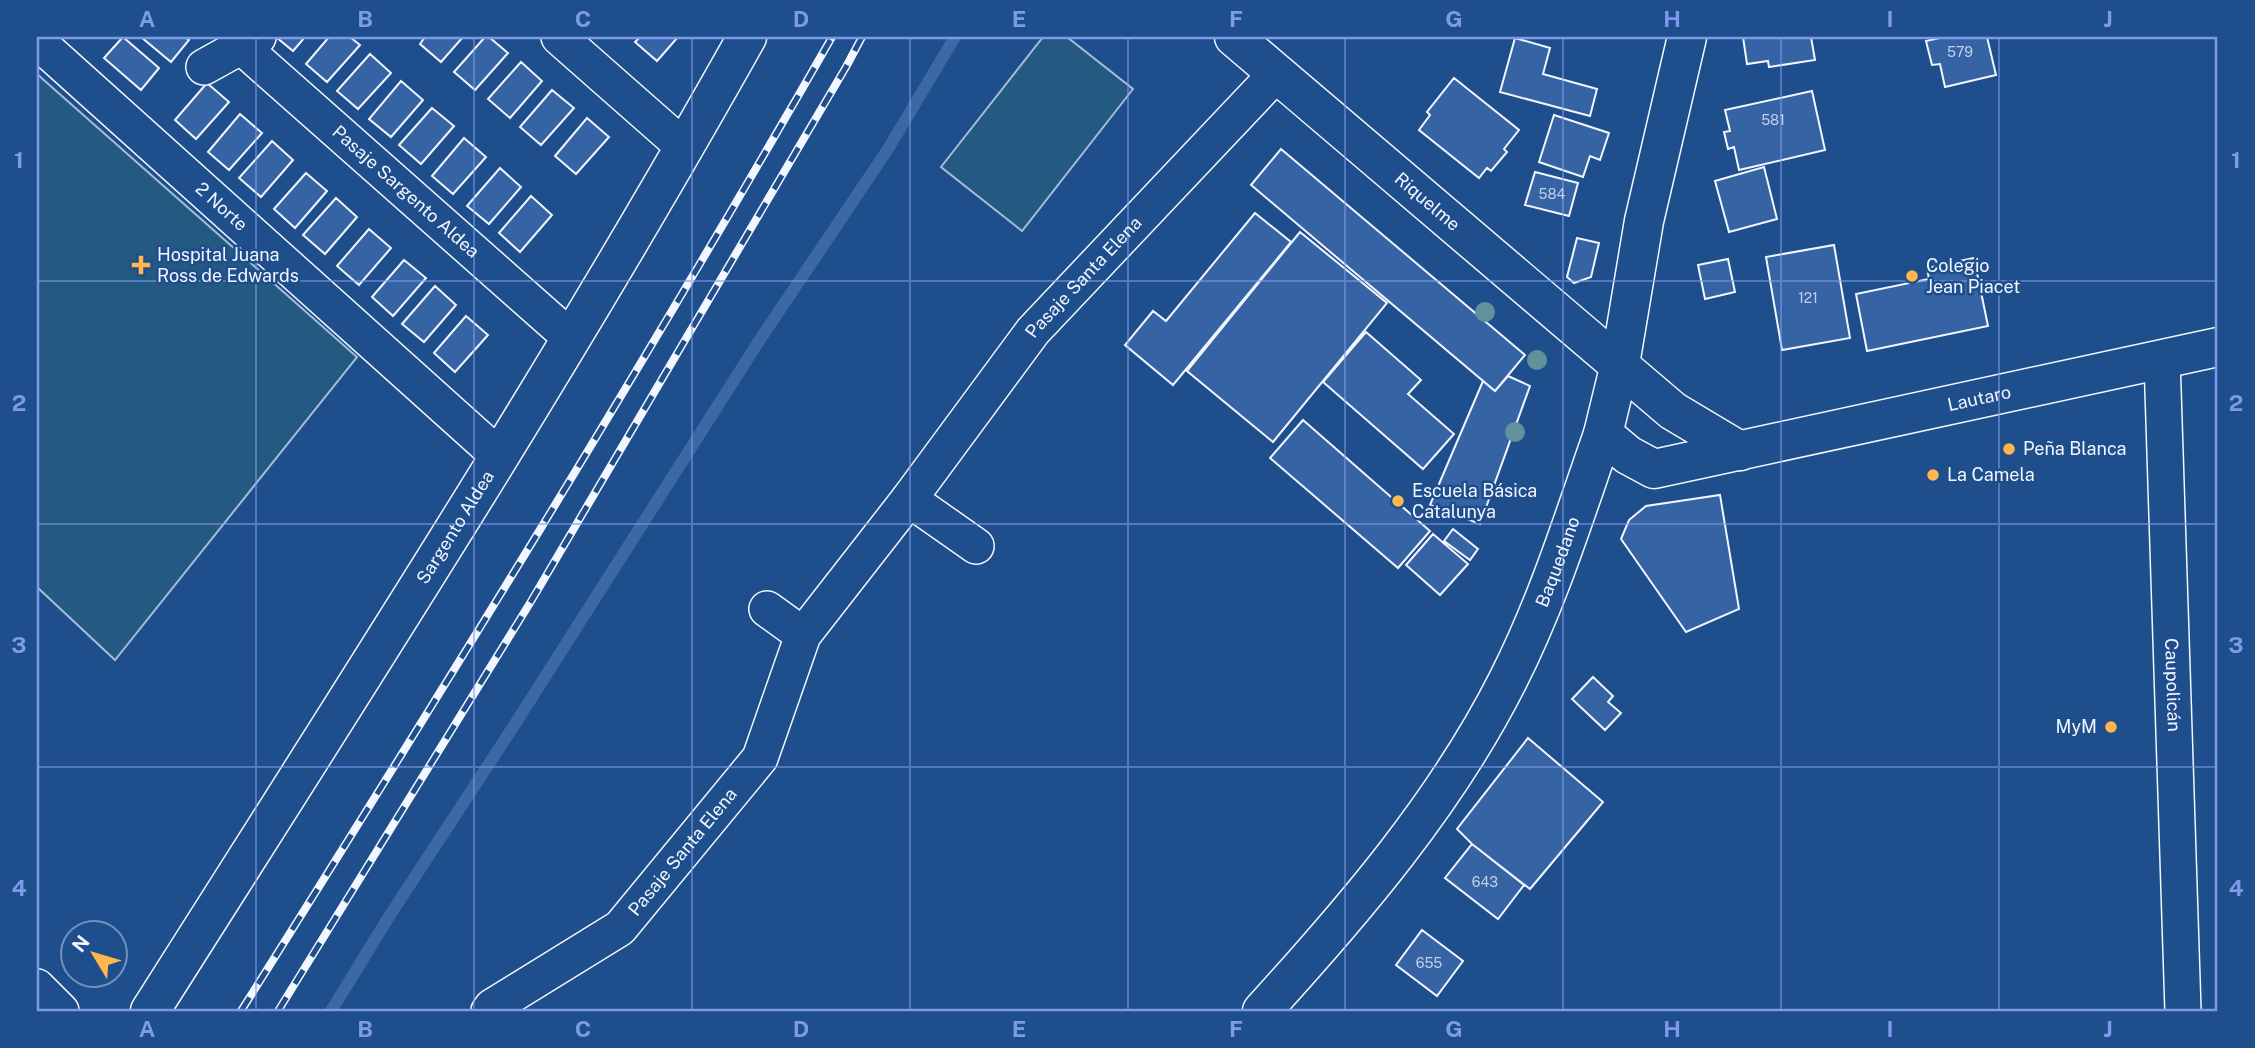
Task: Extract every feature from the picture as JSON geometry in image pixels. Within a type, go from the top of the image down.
[{"type":"main road","name":"Sargento Aldea","points":[[150,1011],[500,457],[685,148],[747,37]]},
{"type":"main road","name":"Riquelme","points":[[1234,37],[1620,365]]},
{"type":"main road","name":"Baquedano","points":[[1262,1011],[1388,865],[1453,775],[1507,681],[1552,583],[1603,434],[1620,365],[1644,221],[1687,37]]},
{"type":"main road","name":"Lautaro","points":[[1603,434],[1628,455],[1654,469],[2218,347]]},
{"type":"main road","points":[[1620,365],[1673,411],[1740,451]]},
{"type":"street","points":[[559,37],[685,148]]},
{"type":"street","name":"Pasaje Sargento Aldea","points":[[204,66],[250,42],[572,339]]},
{"type":"street","name":"2 Norte","points":[[41,45],[500,457]]},
{"type":"street","name":"Pasaje Santa Elena","points":[[489,1011],[620,928],[760,758],[803,635],[909,499],[1032,331],[1277,73]]},
{"type":"street","name":"Caupolicán","points":[[2162,359],[2183,1011]]},
{"type":"street","points":[[909,499],[976,546]]},
{"type":"street","points":[[767,609],[803,635]]},
{"type":"street","points":[[37,987],[61,1011]]},
{"type":"shaded area","points":[[1043,37],[1067,37],[1133,89],[1022,231],[941,167]]},
{"type":"shaded area","points":[[37,74],[357,357],[115,660],[37,587]]},
{"type":"building","points":[[123,37],[159,68],[141,90],[104,58]]},
{"type":"building","points":[[141,37],[185,37],[189,40],[171,62]]},
{"type":"building","points":[[276,37],[305,37],[293,51]]},
{"type":"building","points":[[329,37],[350,37],[360,45],[327,82],[306,64]]},
{"type":"building","points":[[425,37],[463,37],[441,62],[420,44]]},
{"type":"building","points":[[485,37],[489,37],[508,53],[475,90],[454,72]]},
{"type":"building","points":[[640,37],[678,37],[657,61],[635,42]]},
{"type":"building","points":[[1743,37],[1811,37],[1815,60],[1769,67],[1768,61],[1747,64]]},
{"type":"building","points":[[1944,37],[1987,37],[1996,75],[1945,87],[1940,64],[1932,65],[1926,41]]},
{"type":"building","points":[[1515,38],[1550,48],[1543,74],[1597,89],[1590,116],[1500,92]]},
{"type":"building","points":[[370,54],[391,73],[358,109],[337,91]]},
{"type":"building","points":[[521,62],[542,81],[510,118],[488,99]]},
{"type":"building","points":[[1454,78],[1519,130],[1504,149],[1507,152],[1491,171],[1487,168],[1479,178],[1419,130],[1430,115],[1427,112]]},
{"type":"building","points":[[401,81],[423,100],[391,137],[369,119]]},
{"type":"building","points":[[207,83],[229,102],[196,139],[175,120]]},
{"type":"building","points":[[552,90],[574,108],[541,145],[520,127]]},
{"type":"building","points":[[1812,91],[1825,150],[1739,170],[1734,147],[1728,149],[1724,132],[1730,131],[1725,110]]},
{"type":"building","points":[[432,108],[454,126],[421,164],[399,145]]},
{"type":"building","points":[[240,114],[262,133],[229,170],[208,152]]},
{"type":"building","points":[[1554,115],[1609,133],[1600,160],[1590,156],[1583,177],[1539,162]]},
{"type":"building","points":[[587,118],[609,137],[576,174],[555,156]]},
{"type":"building","points":[[464,138],[486,157],[453,194],[432,176]]},
{"type":"building","points":[[272,141],[293,160],[261,197],[239,178]]},
{"type":"building","points":[[1281,149],[1525,355],[1495,391],[1251,185]]},
{"type":"building","points":[[1764,167],[1777,219],[1729,232],[1715,181]]},
{"type":"building","points":[[500,168],[521,187],[489,224],[467,206]]},
{"type":"building","points":[[1535,172],[1578,183],[1569,216],[1525,205]]},
{"type":"building","points":[[306,173],[327,191],[295,228],[274,209]]},
{"type":"building","points":[[531,196],[552,215],[520,252],[499,233]]},
{"type":"building","points":[[336,198],[357,217],[325,254],[303,235]]},
{"type":"building","points":[[1255,213],[1291,242],[1173,385],[1125,345],[1153,311],[1166,321]]},
{"type":"building","points":[[369,229],[391,248],[359,285],[337,266]]},
{"type":"building","points":[[1300,232],[1387,303],[1273,442],[1187,371]]},
{"type":"building","points":[[1577,238],[1599,243],[1591,277],[1574,283],[1567,277]]},
{"type":"building","points":[[1834,245],[1850,338],[1782,350],[1766,257]]},
{"type":"building","points":[[1974,258],[1988,326],[1867,351],[1856,294],[1929,279],[1927,268]]},
{"type":"building","points":[[1728,259],[1735,292],[1705,299],[1698,265]]},
{"type":"building","points":[[404,260],[426,278],[393,316],[372,297]]},
{"type":"building","points":[[435,286],[456,305],[424,342],[402,324]]},
{"type":"building","points":[[466,316],[488,335],[455,372],[434,353]]},
{"type":"building","points":[[1366,332],[1421,380],[1408,394],[1454,434],[1423,469],[1323,382]]},
{"type":"building","points":[[1508,376],[1530,386],[1480,524],[1430,505],[1483,381],[1495,391]]},
{"type":"building","points":[[1303,420],[1430,531],[1398,568],[1270,458]]},
{"type":"building","points":[[1720,495],[1739,609],[1686,632],[1621,539],[1629,520],[1646,506]]},
{"type":"building","points":[[1453,529],[1478,549],[1470,560],[1444,541]]},
{"type":"building","points":[[1433,534],[1468,564],[1440,595],[1406,565]]},
{"type":"building","points":[[1593,677],[1613,696],[1608,702],[1621,713],[1605,730],[1572,699]]},
{"type":"building","points":[[1528,738],[1603,802],[1530,889],[1457,829]]},
{"type":"building","points":[[1472,844],[1524,885],[1498,919],[1445,878]]},
{"type":"building","points":[[1422,930],[1463,961],[1437,996],[1396,965]]},
{"type":"waterway","points":[[331,1011],[759,341],[888,149],[955,37]]},
{"type":"railway","points":[[241,1011],[541,527],[832,37]]},
{"type":"railway","points":[[278,1011],[530,603],[862,37]]},
{"type":"place","name":"Hospital Juana Ross de Edwards","points":[[141,265]]},
{"type":"place","name":"Colegio Jean Piacet","points":[[1912,276]]},
{"type":"place","name":"Peña Blanca","points":[[2009,449]]},
{"type":"place","name":"La Camela","points":[[1933,475]]},
{"type":"place","name":"Escuela Básica Catalunya","points":[[1398,501]]},
{"type":"place","name":"MyM","points":[[2111,727]]}]
